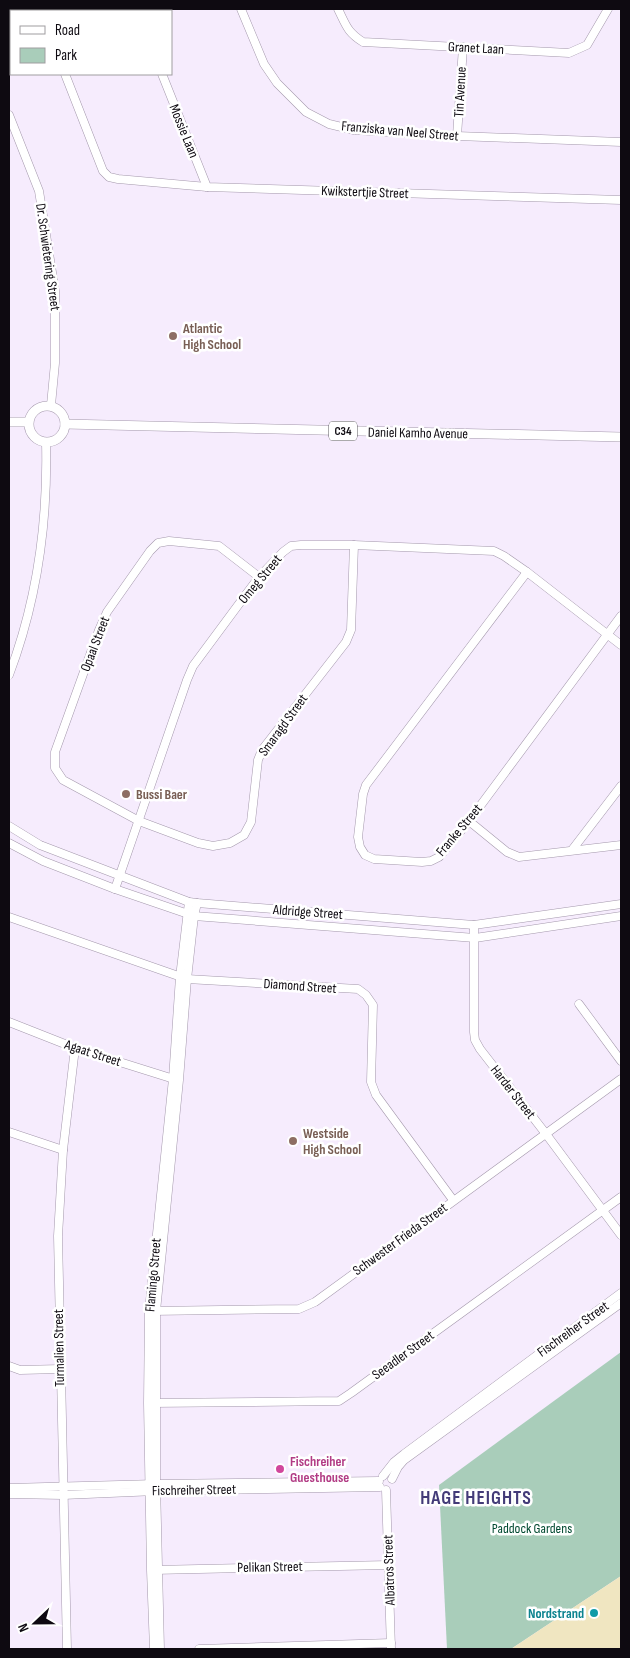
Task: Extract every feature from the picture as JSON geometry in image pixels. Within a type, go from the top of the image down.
[{"type":"main road","points":[[51,406],[62,413],[65,424],[60,437],[51,442],[46,442],[40,441],[34,436],[29,430],[28,422],[30,415],[38,408],[51,406]]},
{"type":"main road","points":[[9,422],[28,422]]},
{"type":"main road","name":"Daniel Kamho Avenue","points":[[65,424],[621,437]]},
{"type":"street","name":"Franziska van Neel Street","points":[[241,9],[264,64],[277,83],[306,112],[329,124],[354,130],[621,142]]},
{"type":"street","name":"Granet Laan","points":[[338,9],[352,35],[364,42],[569,52],[587,45],[608,9]]},
{"type":"street","name":"Tin Avenue","points":[[457,136],[463,47]]},
{"type":"street","name":"Kwikstertjie Street","points":[[65,75],[103,171],[109,176],[124,180],[207,187],[621,200]]},
{"type":"street","name":"Mossie Laan","points":[[162,75],[207,187]]},
{"type":"street","name":"Dr. Schwietering Street","points":[[9,115],[39,191],[55,291],[55,363],[51,406]]},
{"type":"street","points":[[9,675],[28,615],[41,543],[46,491],[46,442]]},
{"type":"street","name":"Opaal Street","points":[[139,821],[63,780],[55,768],[55,752],[107,612],[150,551],[158,544],[164,542],[219,546],[259,577]]},
{"type":"street","name":"Omeg Street","points":[[115,889],[193,666],[259,577],[291,546],[354,545],[494,551],[527,572],[621,645]]},
{"type":"street","name":"Smaragd Street","points":[[139,821],[198,843],[213,846],[230,843],[244,835],[251,822],[258,760],[262,750],[346,642],[351,630],[354,545]]},
{"type":"street","name":"Franke Street","points":[[527,572],[366,785],[363,794],[358,838],[360,847],[365,855],[374,859],[431,861],[439,857],[469,821],[621,616]]},
{"type":"street","points":[[572,850],[621,786]]},
{"type":"street","points":[[469,821],[507,852],[519,857],[621,845]]},
{"type":"street","name":"Aldridge Street","points":[[9,826],[40,845],[193,902],[474,924],[621,904]]},
{"type":"street","name":"Aldridge Street","points":[[9,843],[43,861],[190,915],[475,938],[621,916]]},
{"type":"street","name":"Flamingo Street","points":[[154,1649],[153,1311],[176,1079],[183,978],[193,902]]},
{"type":"street","name":"Diamond Street","points":[[9,917],[183,978],[358,989],[366,995],[373,1006],[371,1082],[376,1095],[454,1200]]},
{"type":"street","name":"Harder Street","points":[[474,924],[475,1040],[621,1235]]},
{"type":"street","points":[[580,1004],[621,1061]]},
{"type":"street","name":"Agaat Street","points":[[9,1022],[75,1048],[176,1079]]},
{"type":"street","name":"Turmalien Street","points":[[67,1649],[58,1236],[63,1150],[75,1048]]},
{"type":"street","name":"Schwester Frieda Street","points":[[153,1311],[299,1309],[315,1302],[621,1079]]},
{"type":"street","points":[[9,1132],[63,1150]]},
{"type":"street","name":"Seeadler Street","points":[[152,1403],[339,1400],[351,1394],[621,1197]]},
{"type":"street","name":"Fischreiher Street","points":[[382,1483],[394,1462],[404,1454],[621,1293]]},
{"type":"street","name":"Fischreiher Street","points":[[9,1488],[382,1483],[392,1486],[392,1479],[404,1460],[621,1303]]},
{"type":"street","points":[[9,1366],[20,1370],[60,1369]]},
{"type":"street","points":[[382,1483],[388,1476],[392,1479]]},
{"type":"street","name":"Albatros Street","points":[[382,1483],[389,1565],[391,1646]]},
{"type":"street","name":"Fischreiher Street","points":[[9,1494],[63,1495],[153,1487]]},
{"type":"street","name":"Pelikan Street","points":[[154,1570],[389,1565]]},
{"type":"street","name":"Flamingo Street","points":[[154,1570],[160,1649]]},
{"type":"street","points":[[199,1649],[391,1646]]},
{"type":"green space","name":"Paddock Gardens","points":[[621,1352],[621,1576],[511,1649],[447,1649],[439,1485]]},
{"type":"sand","name":"Nordstrand","points":[[621,1576],[621,1649],[511,1649]]},
{"type":"place","name":"Atlantic High School","points":[[173,336]]},
{"type":"place","name":"Bussi Baer","points":[[126,794]]},
{"type":"place","name":"Westside High School","points":[[293,1141]]},
{"type":"place","name":"Fischreiher Guesthouse","points":[[280,1469]]},
{"type":"place","name":"Nordstrand","points":[[594,1613]]},
{"type":"district","name":"HAGE HEIGHTS","points":[[476,1498]]}]
